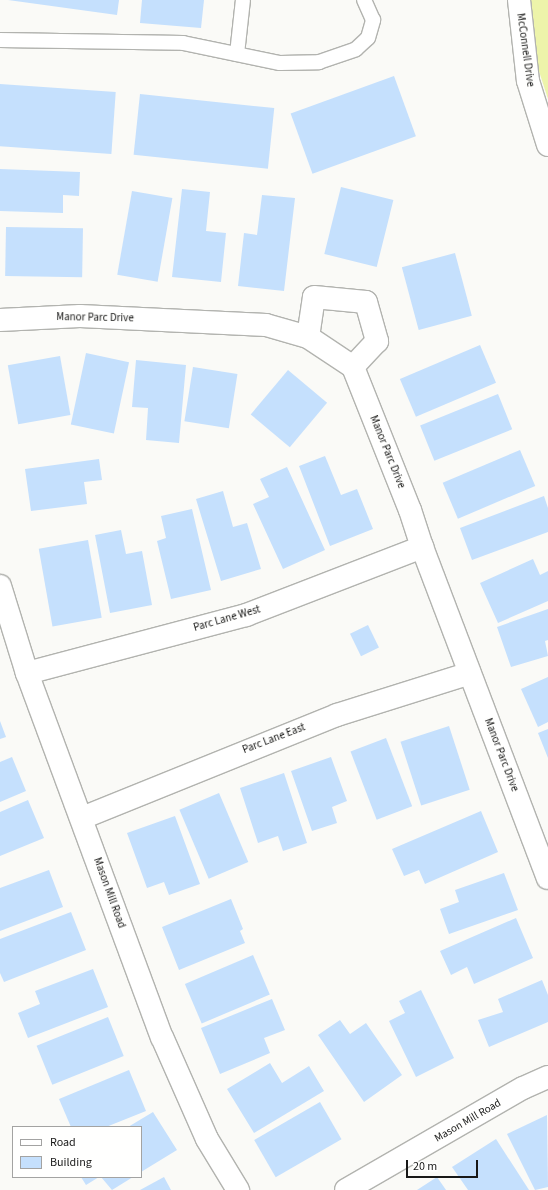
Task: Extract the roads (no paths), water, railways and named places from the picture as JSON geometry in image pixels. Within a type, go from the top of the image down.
[{"type":"street","name":"McConnell Drive","points":[[519,0],[528,82],[548,145]]},
{"type":"street","points":[[308,337],[314,297],[366,302],[377,341],[353,367]]},
{"type":"street","name":"Manor Parc Drive","points":[[0,320],[80,316],[266,326],[308,337],[353,367],[410,510],[422,547],[548,878]]},
{"type":"street","name":"Parc Lane West","points":[[27,672],[246,615],[422,547]]},
{"type":"street","name":"Mason Mill Road","points":[[0,586],[27,672],[162,1037],[207,1139],[238,1190]]},
{"type":"street","name":"Parc Lane East","points":[[82,818],[337,715],[470,673]]},
{"type":"street","name":"Mason Mill Road","points":[[346,1190],[523,1088],[548,1077]]},
{"type":"lane","points":[[237,54],[243,0]]},
{"type":"lane","points":[[0,40],[183,43],[280,62],[319,62],[356,49],[368,38],[373,20],[364,0]]}]
